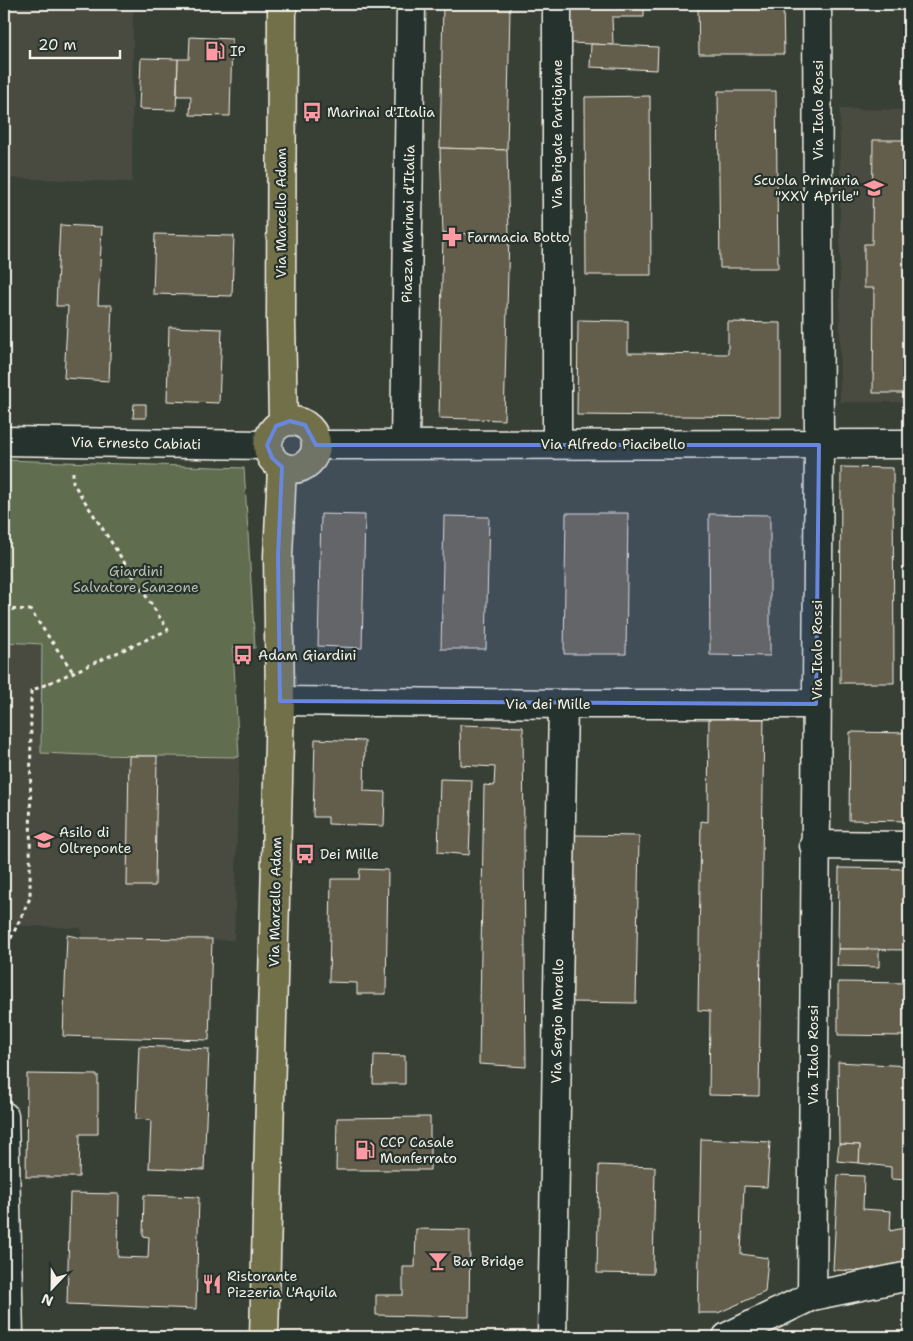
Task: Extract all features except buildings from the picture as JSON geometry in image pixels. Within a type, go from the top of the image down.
[{"type":"main road","name":"Via Marcello Adam","points":[[282,4],[281,320],[283,422]]},
{"type":"main road","points":[[290,421],[305,425],[311,430],[316,445],[315,453],[305,465],[290,469],[275,456],[272,431],[283,422],[290,421]]},
{"type":"main road","name":"Via Marcello Adam","points":[[264,1337],[280,701],[275,456]]},
{"type":"street","name":"Piazza Marinai d'Italia","points":[[405,444],[411,4]]},
{"type":"street","name":"Via Brigate Partigiane","points":[[557,4],[557,444]]},
{"type":"street","name":"Via Italo Rossi","points":[[812,1296],[814,845],[819,445],[817,4]]},
{"type":"street","name":"Via Ernesto Cabiati","points":[[4,441],[72,442],[275,456]]},
{"type":"street","name":"Via Alfredo Piacibello","points":[[316,445],[909,444]]},
{"type":"street","name":"Via dei Mille","points":[[280,701],[816,704]]},
{"type":"street","name":"Via Sergio Morello","points":[[552,1337],[562,704]]},
{"type":"street","points":[[814,845],[909,846]]},
{"type":"street","points":[[4,1116],[9,1337]]},
{"type":"street","points":[[727,1337],[812,1296],[909,1276]]},
{"type":"path","points":[[4,953],[30,898],[31,691],[168,630],[73,483],[72,442]]},
{"type":"path","points":[[4,609],[30,610],[74,672]]},
{"type":"highlighted area","points":[[290,421],[305,425],[316,445],[819,445],[816,704],[280,701],[278,557],[282,467],[272,458],[267,445],[276,426]]},
{"type":"shaded area","points":[[4,4],[133,4],[132,182],[4,178]]},
{"type":"shaded area","name":"Scuola Primaria \"XXV Aprile\"","points":[[840,109],[909,110],[909,402],[840,402]]},
{"type":"shaded area","points":[[4,642],[42,644],[86,755],[239,757],[234,940],[82,938],[81,928],[4,925]]},
{"type":"green space","name":"Giardini Salvatore Sanzone","points":[[4,460],[244,468],[255,648],[233,647],[239,757],[41,753],[42,644],[4,642]]},
{"type":"place","name":"IP","points":[[215,51]]},
{"type":"place","name":"Marinai d'Italia","points":[[312,112]]},
{"type":"place","name":"Scuola Primaria \"XXV Aprile\"","points":[[874,188]]},
{"type":"place","name":"Farmacia Botto","points":[[452,237]]},
{"type":"place","name":"Adam Giardini","points":[[243,655]]},
{"type":"place","name":"Asilo di Oltreponte","points":[[44,840]]},
{"type":"place","name":"Dei Mille","points":[[305,854]]},
{"type":"place","name":"CCP Casale Monferrato","points":[[365,1150]]},
{"type":"place","name":"Bar Bridge","points":[[438,1261]]},
{"type":"place","name":"Ristorante Pizzeria L'Aquila","points":[[212,1284]]}]
